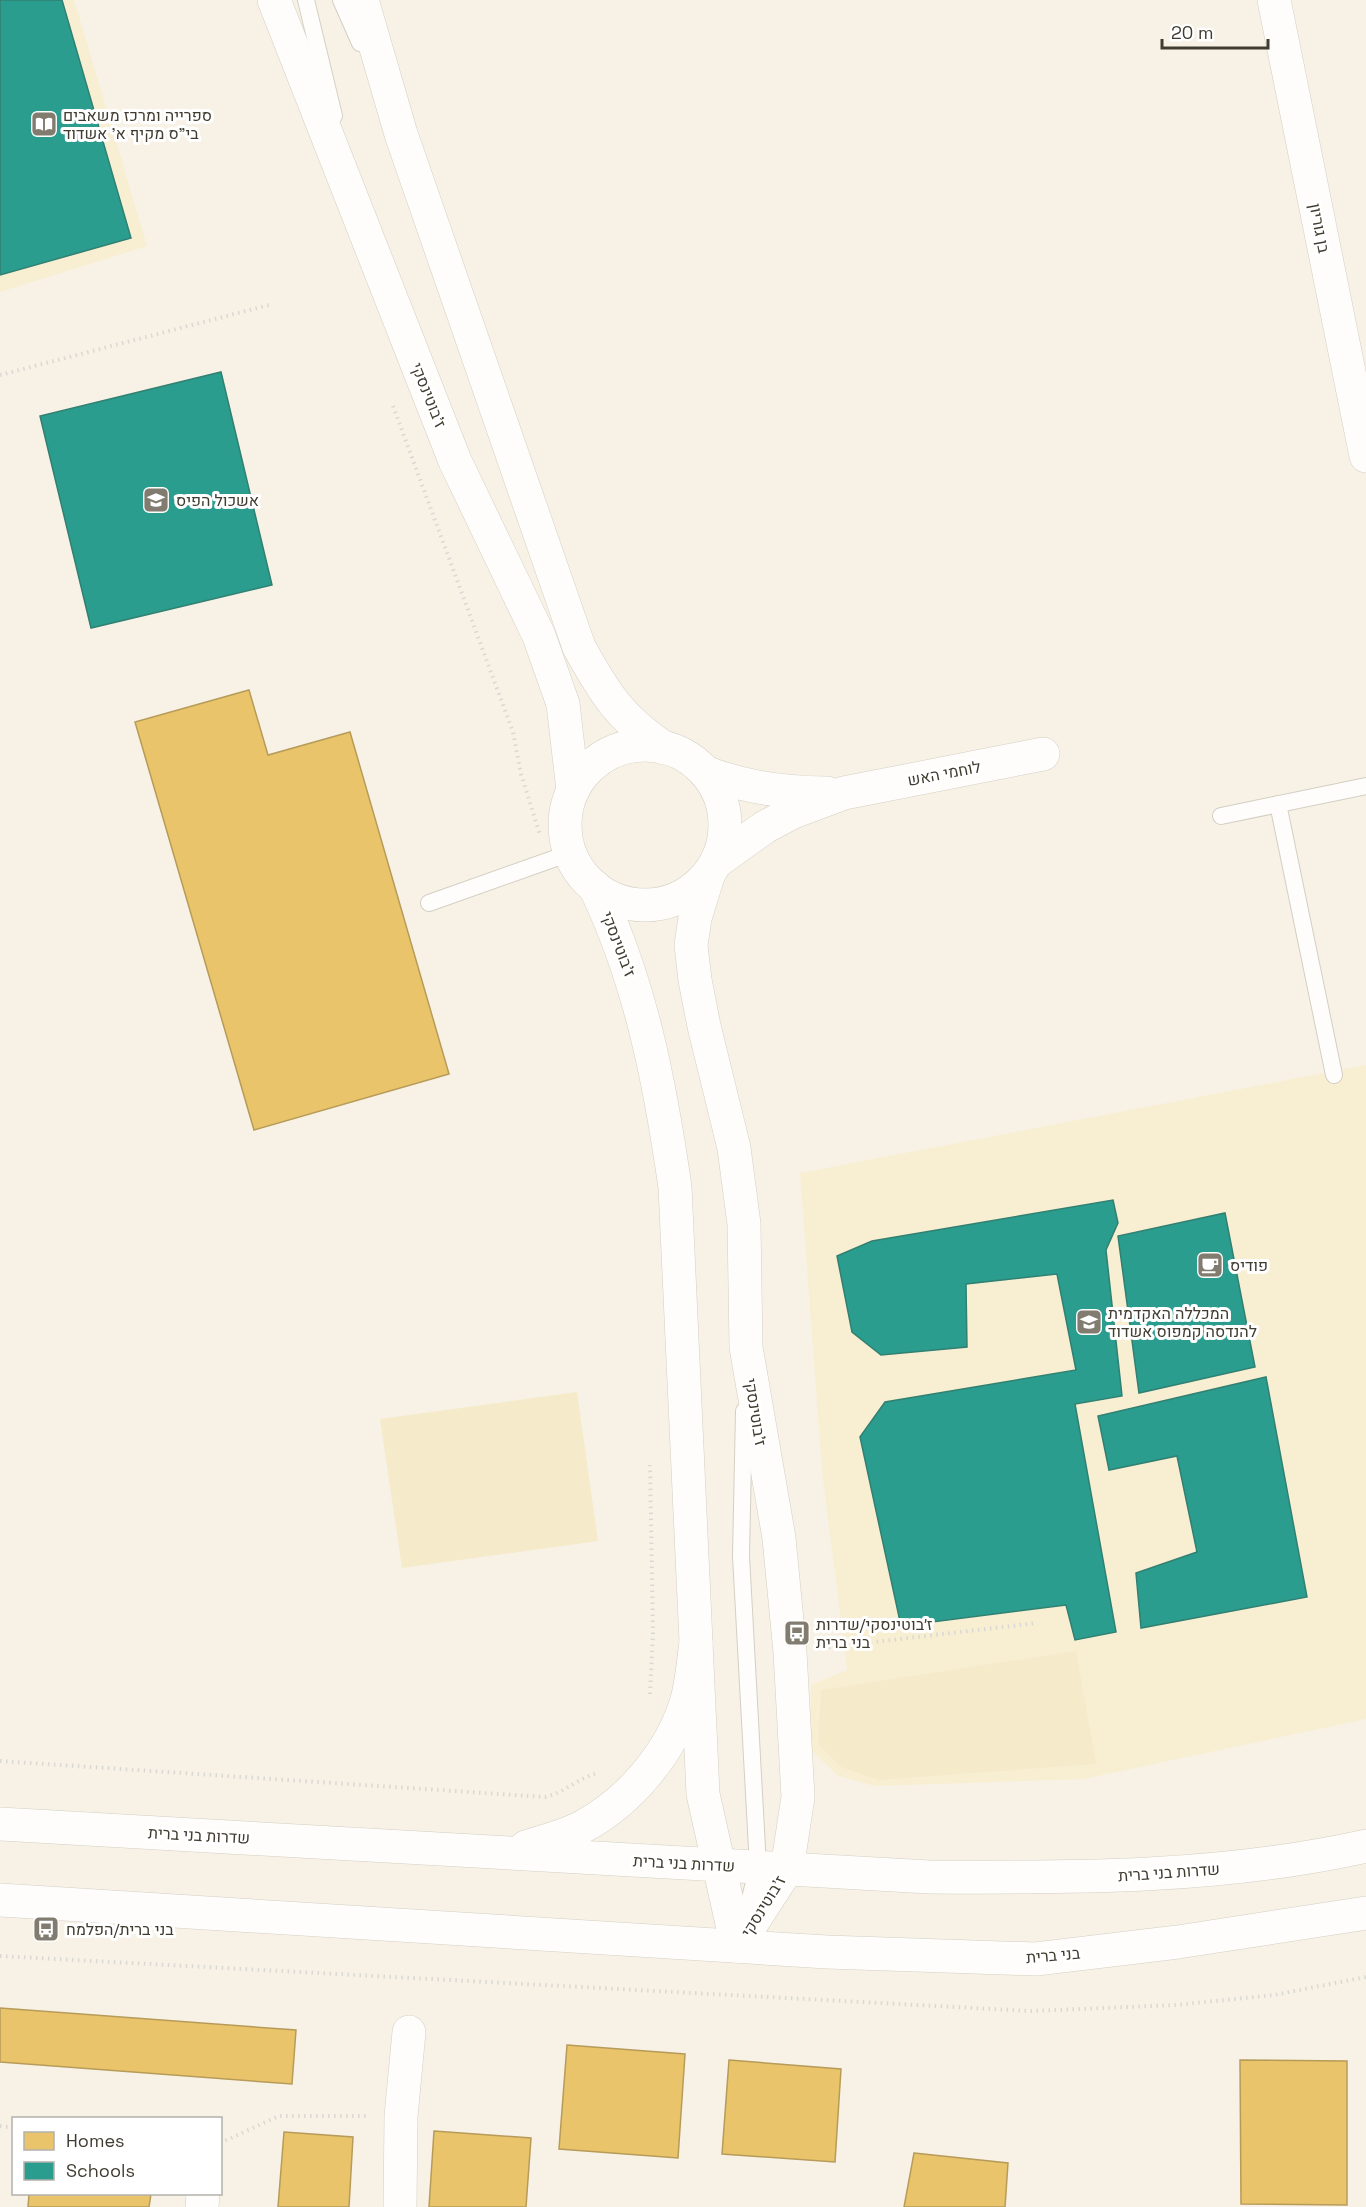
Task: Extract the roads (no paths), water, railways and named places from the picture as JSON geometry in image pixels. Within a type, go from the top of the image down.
[{"type":"street","name":"ז'בוטינסקי","points":[[274,0],[455,461],[524,603],[546,655],[563,704],[573,790]]},
{"type":"street","points":[[362,0],[401,134],[579,647],[613,706],[642,733],[686,757],[705,772],[718,793],[724,816],[724,840],[712,867],[693,890],[659,904],[624,902],[595,887],[580,871],[570,853],[565,821],[573,790],[585,772],[610,753],[642,745],[664,747]]},
{"type":"street","name":"בן גוריון","points":[[1274,0],[1366,456]]},
{"type":"street","name":"לוחמי האש","points":[[712,867],[765,827],[793,812],[844,793],[1044,754]]},
{"type":"street","name":"לוחמי האש","points":[[705,772],[730,782],[791,793],[844,793]]},
{"type":"street","name":"ז'בוטינסקי","points":[[712,867],[695,918],[691,945],[704,1026],[734,1148],[744,1224],[746,1347],[779,1538],[790,1652],[798,1797],[772,1868],[737,1946]]},
{"type":"street","name":"ז'בוטינסקי","points":[[595,887],[615,927],[640,1001],[662,1095],[675,1187],[703,1794],[737,1946]]},
{"type":"street","points":[[512,1852],[579,1829],[602,1815],[632,1790],[670,1742],[687,1701],[696,1643]]},
{"type":"street","name":"שדרות בני ברית","points":[[0,1824],[929,1877],[1044,1878],[1162,1874],[1255,1865],[1366,1846]]},
{"type":"street","points":[[0,1900],[737,1946]]},
{"type":"street","name":"בני ברית","points":[[737,1946],[827,1953],[1036,1959],[1178,1942],[1366,1913]]},
{"type":"street","points":[[400,2207],[401,2116],[409,2032]]},
{"type":"lane","points":[[306,0],[356,205]]},
{"type":"lane","points":[[341,0],[401,134]]},
{"type":"lane","points":[[1221,816],[1366,786]]},
{"type":"lane","points":[[1278,804],[1334,1075]]},
{"type":"lane","points":[[429,903],[570,853]]},
{"type":"lane","points":[[746,1347],[741,1556],[772,1868]]},
{"type":"place","name":"ספרייה ומרכז משאבים בי\"ס מקיף א' אשדוד","points":[[44,124]]},
{"type":"place","name":"אשכול הפיס","points":[[156,500]]},
{"type":"place","name":"פודיס","points":[[1210,1265]]},
{"type":"place","name":"המכללה האקדמית להנדסה קמפוס אשדוד","points":[[1089,1322]]},
{"type":"place","name":"ז׳בוטינסקי/שדרות בני ברית","points":[[797,1633]]},
{"type":"place","name":"בני ברית/הפלמח","points":[[46,1929]]}]
